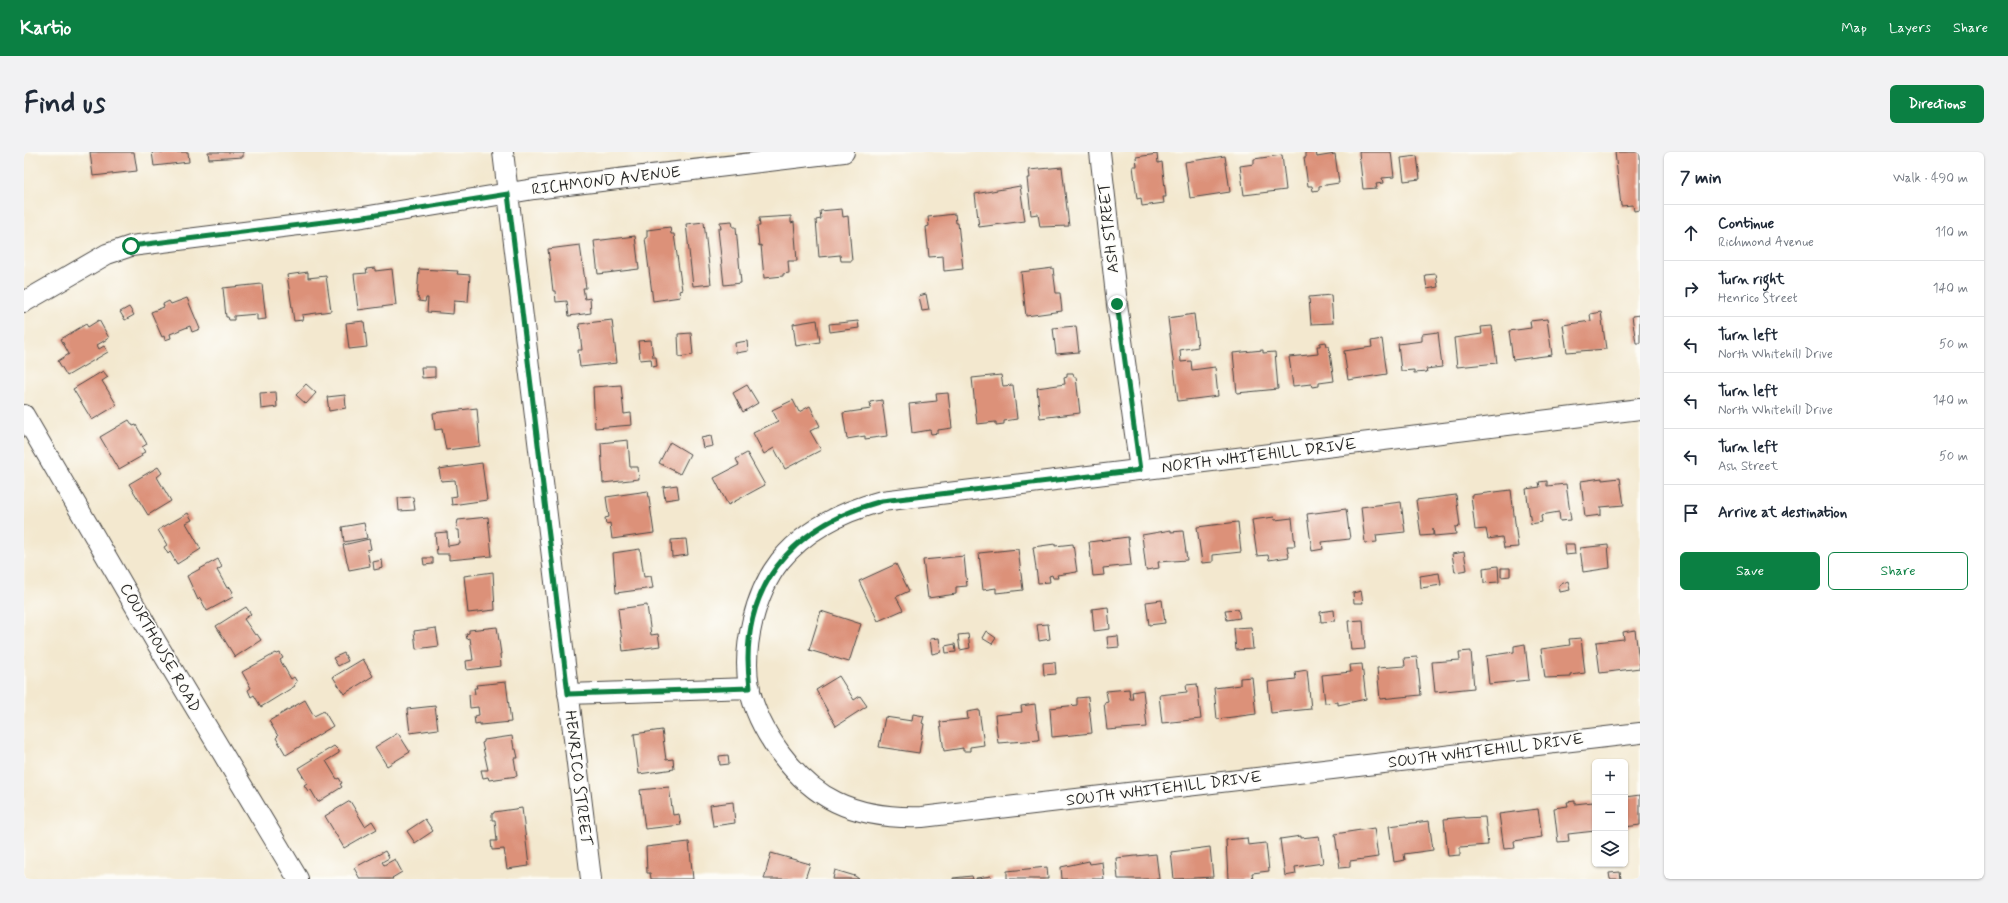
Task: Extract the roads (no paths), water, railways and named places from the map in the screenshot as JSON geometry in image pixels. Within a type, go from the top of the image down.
[{"type":"street","name":"HENRICO STREET","points":[[503,152],[591,879]]},
{"type":"street","name":"RICHMOND AVENUE","points":[[24,302],[107,254],[131,246],[364,217],[508,194],[844,152]]},
{"type":"street","name":"ASH STREET","points":[[1100,152],[1117,304],[1140,470]]},
{"type":"street","name":"NORTH WHITEHILL DRIVE","points":[[750,688],[749,644],[755,611],[764,587],[780,561],[802,540],[828,521],[858,508],[882,501],[1640,409]]},
{"type":"street","name":"COURTHOUSE ROAD","points":[[24,415],[156,642],[298,879]]},
{"type":"street","points":[[568,694],[750,688]]},
{"type":"street","name":"SOUTH WHITEHILL DRIVE","points":[[750,688],[758,716],[774,745],[790,766],[814,788],[844,805],[866,813],[897,818],[922,817],[1640,733]]}]
